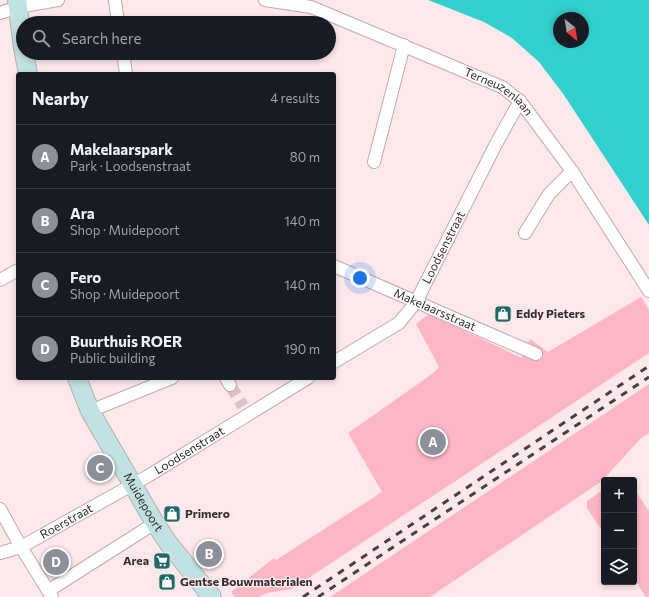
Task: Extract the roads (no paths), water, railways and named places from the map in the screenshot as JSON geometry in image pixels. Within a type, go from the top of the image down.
[{"type":"street","points":[[0,13],[17,4],[58,0]]},
{"type":"street","points":[[115,0],[117,16]]},
{"type":"street","name":"Terneuzenlaan","points":[[265,0],[310,7],[332,16]]},
{"type":"street","points":[[17,4],[19,16]]},
{"type":"street","name":"Terneuzenlaan","points":[[336,18],[502,87],[520,101],[572,170],[649,291]]},
{"type":"street","points":[[374,162],[404,45]]},
{"type":"street","points":[[25,60],[28,72]]},
{"type":"street","points":[[124,60],[126,72]]},
{"type":"street","name":"Loodsenstraat","points":[[336,361],[399,323],[416,302],[496,144],[520,101]]},
{"type":"street","points":[[524,233],[548,194],[572,170]]},
{"type":"street","name":"Makelaarsstraat","points":[[336,267],[536,354]]},
{"type":"street","points":[[0,280],[16,271]]},
{"type":"street","name":"Muidepoort","points":[[78,380],[90,411],[155,524],[169,544],[212,597]]},
{"type":"street","points":[[90,411],[167,380]]},
{"type":"street","name":"Loodsenstraat","points":[[132,485],[246,410],[304,380]]},
{"type":"street","name":"Roerstraat","points":[[0,553],[21,547],[132,485]]},
{"type":"street","points":[[0,509],[50,594],[155,524]]},
{"type":"water","points":[[428,0],[649,0],[649,225],[564,95],[539,62],[512,38],[484,22]]},
{"type":"tunnel","points":[[230,385],[243,406]]},
{"type":"railway","points":[[303,597],[649,366]]},
{"type":"railway","points":[[318,597],[649,377]]},
{"type":"place","name":"Eddy Pieters","points":[[503,314]]},
{"type":"place","name":"Makelaarspark","points":[[433,442]]},
{"type":"place","name":"Fero","points":[[100,468]]},
{"type":"place","name":"Primero","points":[[172,514]]},
{"type":"place","name":"Ara","points":[[209,554]]},
{"type":"place","name":"Area","points":[[162,561]]},
{"type":"place","name":"Buurthuis ROER","points":[[56,562]]},
{"type":"place","name":"Gentse Bouwmaterialen","points":[[167,582]]}]
